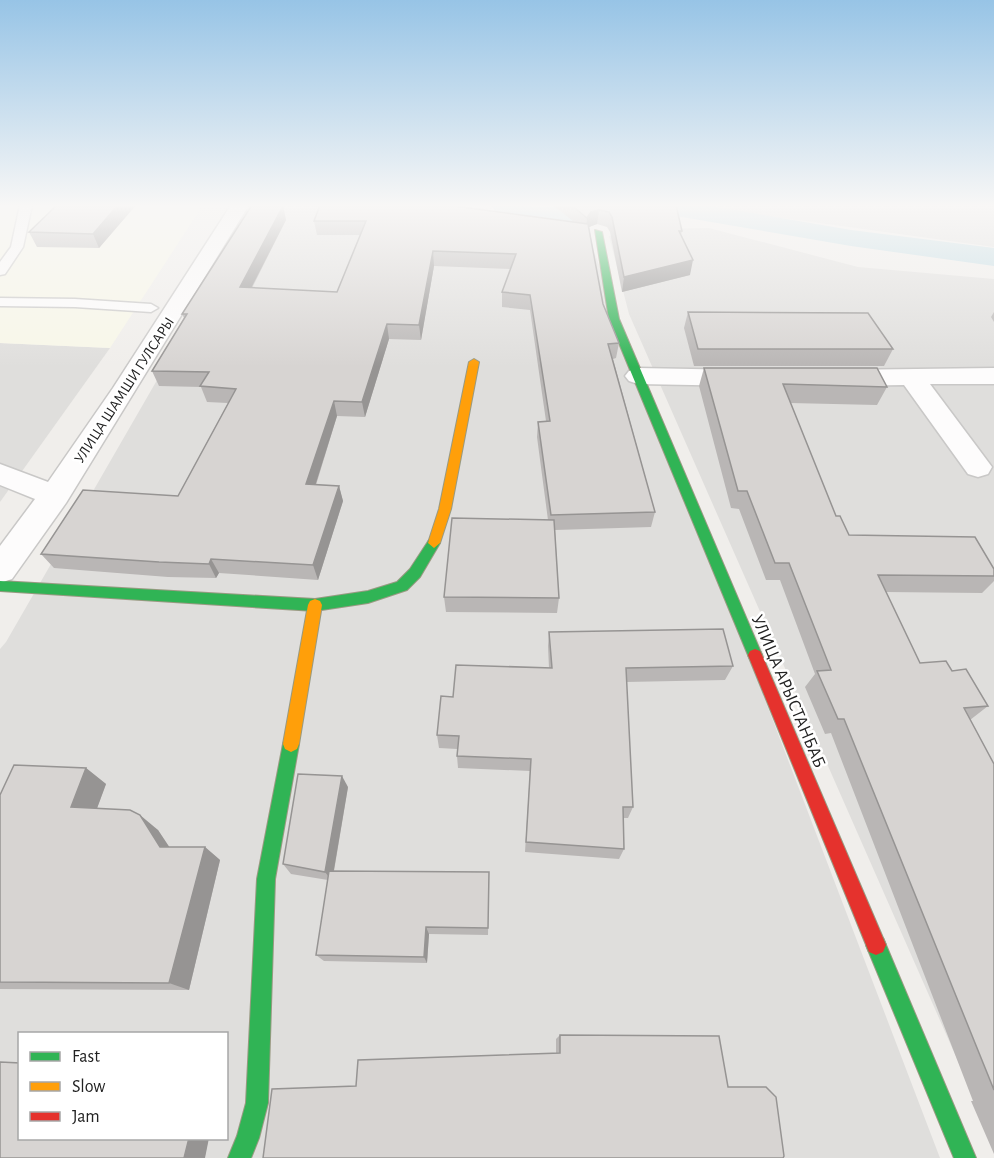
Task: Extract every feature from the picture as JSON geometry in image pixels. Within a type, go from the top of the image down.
[{"type":"street","name":"УЛИЦА ШАМШИ ГУЛСАРЫ","points":[[0,570],[55,496],[163,309],[200,259]]},
{"type":"street","name":"УЛИЦА АРЫСТАНБАБ","points":[[603,259],[614,319],[965,1158]]},
{"type":"street","points":[[0,586],[315,605],[368,597],[402,586],[415,573],[433,546],[444,509],[474,362]]},
{"type":"street","points":[[638,376],[770,378]]},
{"type":"street","points":[[817,378],[994,376]]},
{"type":"street","points":[[912,378],[978,466]]},
{"type":"street","points":[[0,474],[55,496]]},
{"type":"street","points":[[239,1158],[248,1138],[257,1103],[266,879],[315,605]]},
{"type":"lane","points":[[13,259],[6,277],[27,302]]},
{"type":"lane","points":[[0,302],[163,309]]},
{"type":"shaded area","points":[[0,259],[168,259],[110,348],[0,343]]},
{"type":"shaded area","points":[[227,259],[597,259],[940,1158],[0,1158],[0,649]]},
{"type":"shaded area","points":[[615,259],[828,259],[858,267],[994,279],[994,1143],[629,314]]},
{"type":"shaded area","points":[[0,343],[110,348],[0,502]]},
{"type":"building","points":[[217,259],[255,259],[240,287],[337,292],[350,259],[431,259],[419,325],[387,324],[362,402],[334,401],[306,484],[339,486],[313,565],[211,559],[209,564],[159,562],[41,554],[83,490],[178,496],[236,389],[200,386],[209,372],[152,371],[187,314],[182,314]]},
{"type":"building","points":[[514,259],[595,259],[603,304],[619,343],[608,344],[655,512],[551,515],[538,422],[550,421],[530,295],[502,292]]},
{"type":"building","points":[[620,259],[693,260],[624,277]]},
{"type":"building","points":[[688,312],[868,313],[893,349],[698,349]]},
{"type":"building","points":[[704,368],[877,368],[887,387],[783,384],[836,516],[840,516],[849,535],[975,537],[994,569],[994,576],[878,575],[920,663],[946,661],[952,671],[966,669],[988,706],[964,708],[994,764],[994,1090],[844,719],[838,719],[817,671],[831,670],[789,563],[775,563],[747,491],[738,491]]},
{"type":"building","points":[[452,518],[554,520],[559,598],[444,597]]},
{"type":"building","points":[[723,629],[733,666],[626,668],[633,807],[623,807],[624,849],[526,842],[531,759],[457,756],[459,736],[437,735],[441,696],[453,697],[456,665],[552,668],[549,632]]},
{"type":"building","points":[[14,765],[86,768],[71,807],[130,810],[140,815],[160,847],[205,847],[169,983],[0,982],[0,795]]},
{"type":"building","points":[[298,774],[342,776],[325,872],[283,864]]},
{"type":"building","points":[[329,871],[489,872],[488,928],[426,927],[424,957],[316,955]]},
{"type":"building","points":[[560,1035],[719,1036],[728,1087],[766,1087],[776,1097],[783,1158],[263,1158],[272,1089],[356,1086],[358,1060],[560,1053]]},
{"type":"building","points":[[0,1062],[18,1063],[18,1140],[188,1140],[184,1158],[0,1158]]},
{"type":"traffic: fast","points":[[603,259],[614,319],[755,655]]},
{"type":"traffic: fast","points":[[0,586],[315,605],[368,597],[402,586],[415,573],[434,543]]},
{"type":"traffic: fast","points":[[239,1158],[248,1138],[257,1103],[266,879],[291,744]]},
{"type":"traffic: fast","points":[[876,945],[965,1158]]},
{"type":"traffic: slow","points":[[434,543],[445,509],[474,362]]},
{"type":"traffic: slow","points":[[291,744],[315,605]]},
{"type":"traffic: jam","points":[[755,655],[876,945]]}]
